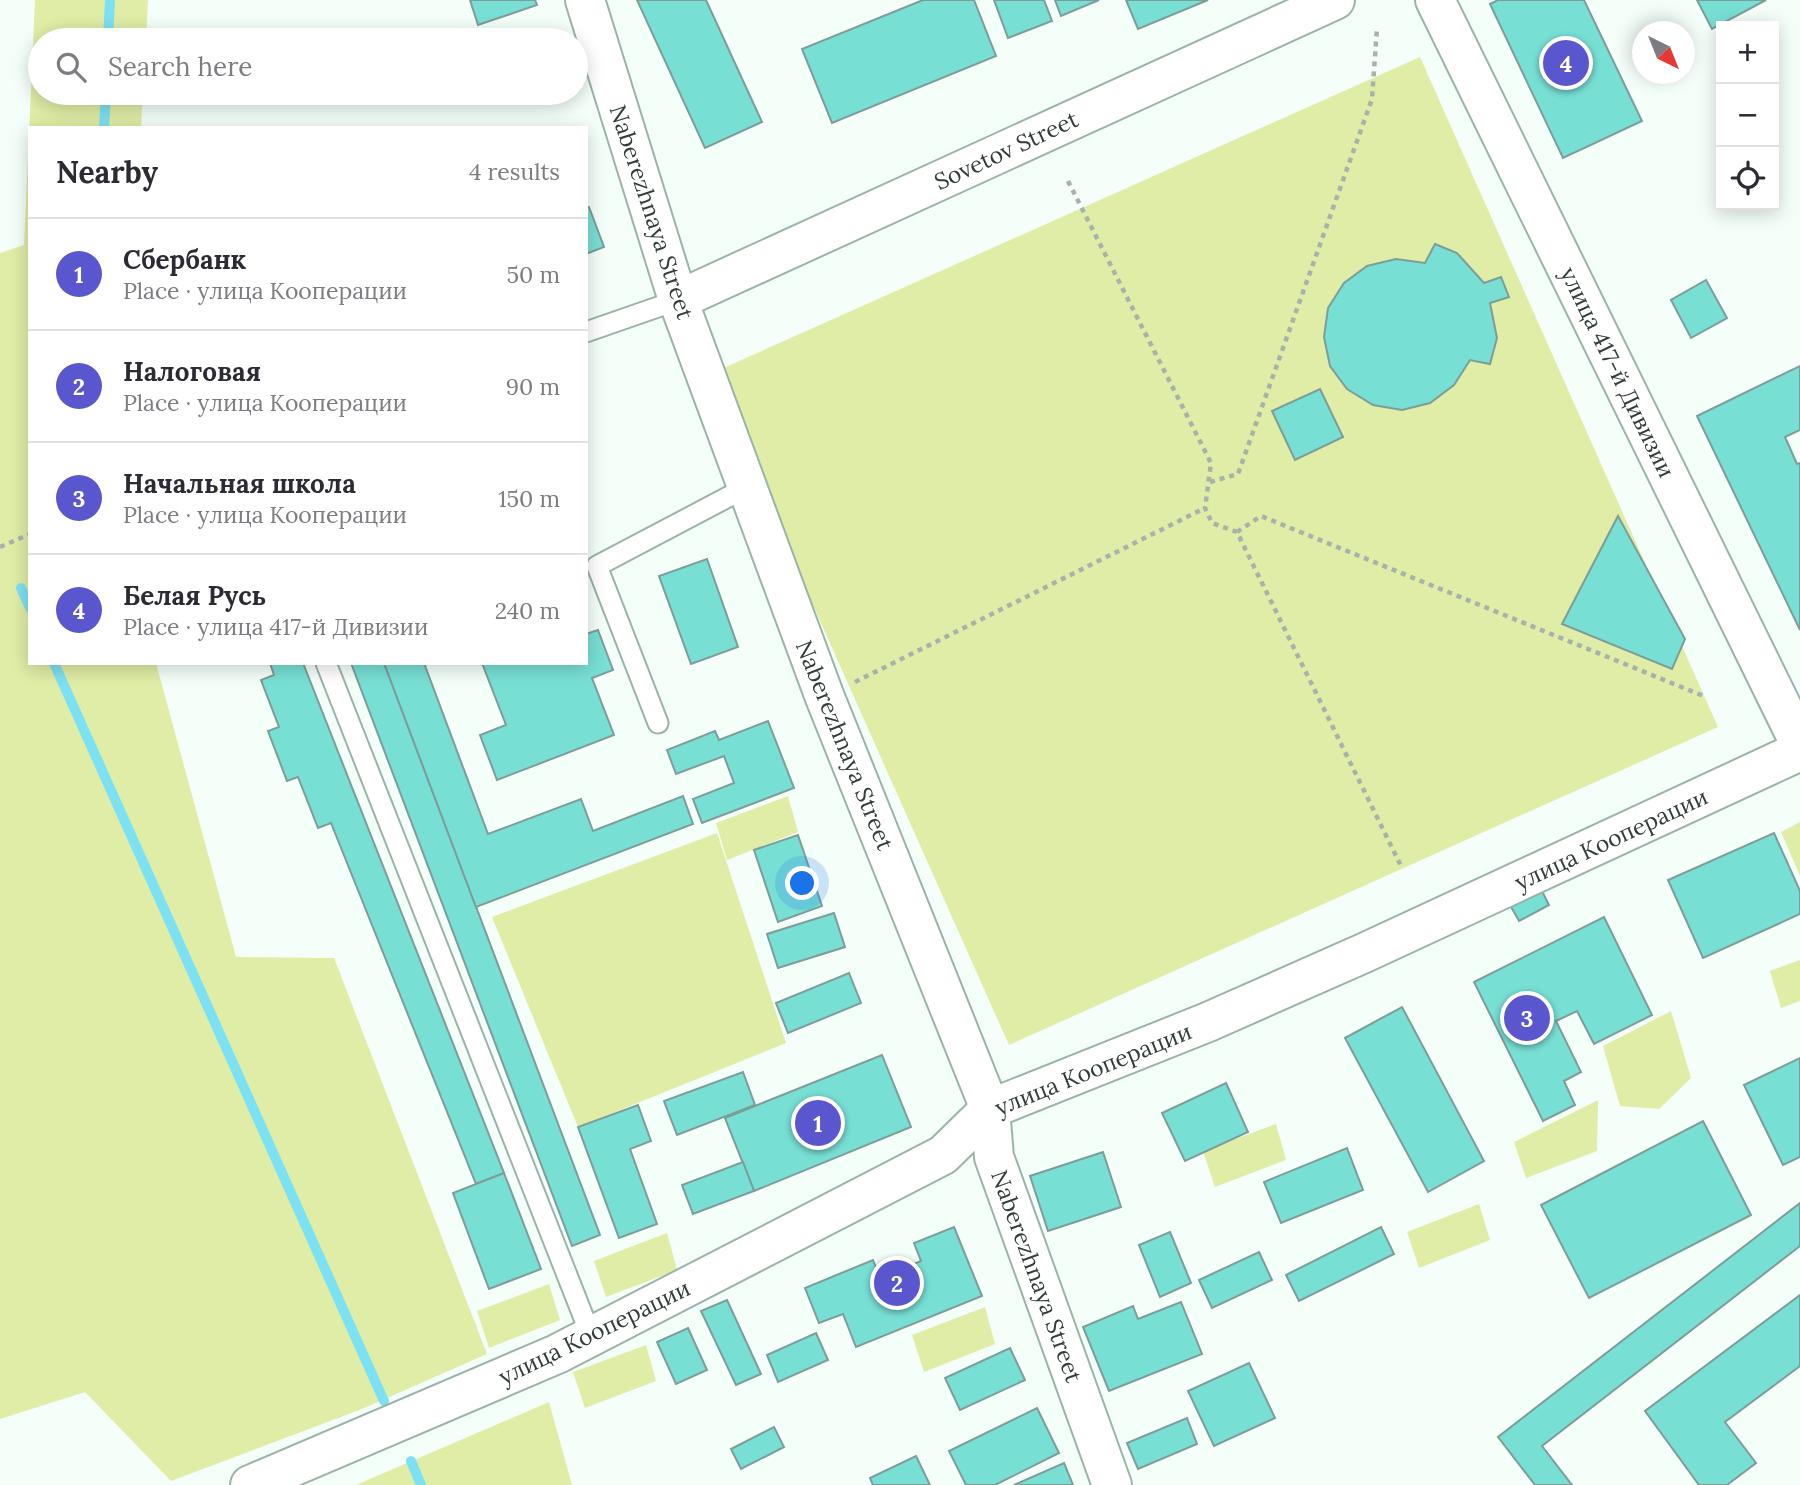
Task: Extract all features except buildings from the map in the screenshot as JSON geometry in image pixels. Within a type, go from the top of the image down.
[{"type":"street","name":"Naberezhnaya Street","points":[[585,0],[678,300],[824,695],[990,1109],[994,1157],[1112,1485]]},
{"type":"street","name":"Sovetov Street","points":[[678,300],[1335,0]]},
{"type":"street","name":"улица 417-й Дивизии","points":[[1436,0],[1800,744]]},
{"type":"street","name":"улица Кооперации","points":[[250,1485],[591,1336],[943,1155],[990,1109],[1208,1021],[1364,953],[1800,751]]},
{"type":"lane","points":[[588,331],[678,300]]},
{"type":"lane","points":[[658,723],[597,566],[747,487]]},
{"type":"lane","points":[[327,665],[591,1336]]},
{"type":"path","points":[[1210,482],[1238,474],[1372,99],[1377,28]]},
{"type":"path","points":[[1068,181],[1211,463],[1205,508],[1212,523],[1237,532],[1402,868]]},
{"type":"path","points":[[848,685],[1205,508]]},
{"type":"path","points":[[1237,532],[1261,516],[1706,697]]},
{"type":"path","points":[[0,547],[28,535]]},
{"type":"green space","points":[[35,0],[148,0],[147,28],[34,28]]},
{"type":"green space","points":[[1420,57],[1718,727],[1009,1045],[710,374]]},
{"type":"green space","points":[[30,105],[142,105],[141,126],[29,126]]},
{"type":"green space","points":[[28,156],[28,665],[157,665],[236,957],[334,958],[487,1354],[362,1409],[171,1481],[85,1392],[0,1419],[0,253],[24,245]]},
{"type":"green space","points":[[788,796],[798,832],[727,860],[716,823]]},
{"type":"green space","points":[[1800,822],[1800,876],[1781,832]]},
{"type":"green space","points":[[717,833],[786,1043],[578,1127],[492,917]]},
{"type":"green space","points":[[1800,960],[1800,1001],[1781,1008],[1770,971]]},
{"type":"green space","points":[[1671,1011],[1691,1078],[1659,1109],[1620,1106],[1603,1046]]},
{"type":"green space","points":[[1598,1100],[1597,1151],[1526,1178],[1514,1142]]},
{"type":"green space","points":[[1276,1124],[1286,1160],[1215,1187],[1203,1151]]},
{"type":"green space","points":[[1479,1204],[1490,1240],[1419,1268],[1407,1232]]},
{"type":"green space","points":[[667,1233],[677,1270],[606,1297],[594,1261]]},
{"type":"green space","points":[[549,1284],[560,1320],[489,1348],[477,1311]]},
{"type":"green space","points":[[985,1307],[995,1344],[924,1372],[912,1335]]},
{"type":"green space","points":[[646,1345],[656,1381],[585,1408],[573,1372]]},
{"type":"green space","points":[[549,1402],[572,1485],[356,1485]]},
{"type":"waterway","points":[[109,28],[110,0]]},
{"type":"waterway","points":[[104,126],[105,105]]},
{"type":"waterway","points":[[21,588],[28,604]]},
{"type":"waterway","points":[[55,665],[384,1401]]},
{"type":"waterway","points":[[411,1461],[421,1485]]},
{"type":"place","name":"Белая Русь","points":[[1566,63]]},
{"type":"place","name":"Начальная школа","points":[[1527,1018]]},
{"type":"place","name":"Сбербанк","points":[[818,1123]]},
{"type":"place","name":"Налоговая","points":[[897,1283]]}]
